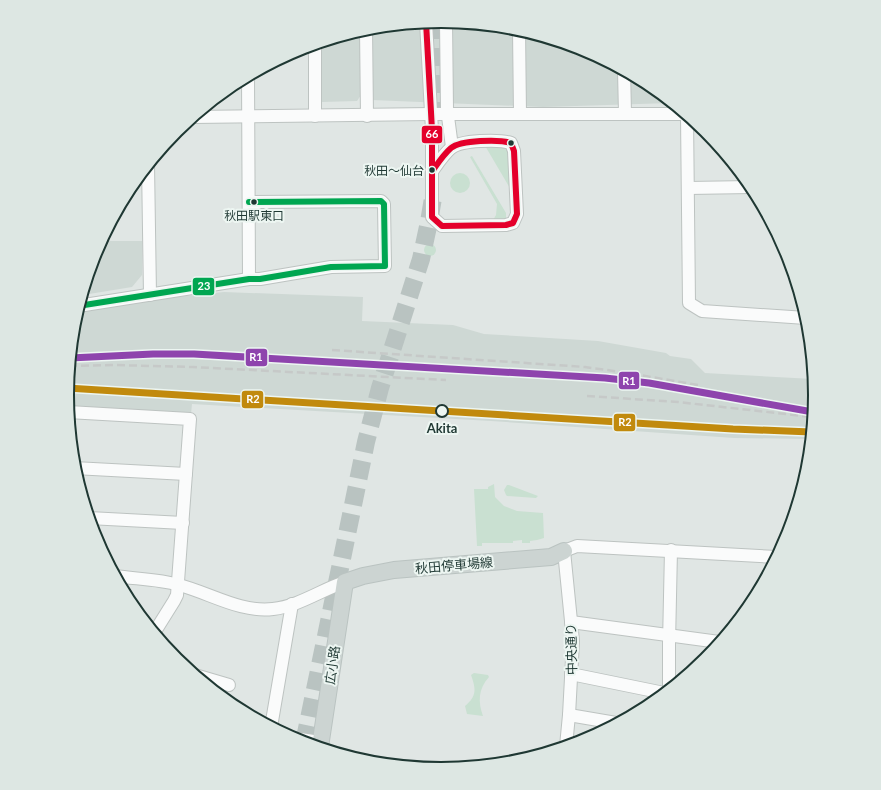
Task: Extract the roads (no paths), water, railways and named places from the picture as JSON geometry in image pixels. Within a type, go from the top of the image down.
[{"type":"main road","name":"秋田停車場線","points":[[345,582],[372,573],[551,557],[564,552]]},
{"type":"main road","name":"広小路","points":[[320,742],[345,582]]},
{"type":"street","points":[[446,28],[447,114],[452,147]]},
{"type":"street","points":[[426,29],[431,114],[432,217],[442,226],[506,226],[513,223],[517,214],[514,150],[511,143],[504,141],[471,142],[452,147],[432,170]]},
{"type":"street","points":[[366,36],[367,116]]},
{"type":"street","points":[[519,37],[520,114]]},
{"type":"street","points":[[315,50],[315,116]]},
{"type":"street","points":[[624,77],[625,113]]},
{"type":"street","points":[[248,83],[249,279]]},
{"type":"street","points":[[202,116],[676,114]]},
{"type":"street","points":[[687,124],[689,303],[702,311],[799,318]]},
{"type":"street","points":[[148,173],[150,295]]},
{"type":"street","points":[[688,188],[743,187]]},
{"type":"street","points":[[85,305],[331,267],[385,266],[384,204],[381,201],[249,202]]},
{"type":"street","points":[[74,412],[190,419],[177,594],[157,628]]},
{"type":"street","points":[[81,468],[186,474]]},
{"type":"street","points":[[95,518],[183,523]]},
{"type":"street","points":[[564,552],[577,546],[770,557]]},
{"type":"street","points":[[669,682],[671,550]]},
{"type":"street","name":"中央通り","points":[[564,552],[573,641],[567,740]]},
{"type":"street","points":[[122,577],[178,585],[244,607],[257,609],[274,609],[292,604],[345,582]]},
{"type":"street","points":[[272,721],[292,604]]},
{"type":"street","points":[[571,622],[713,641]]},
{"type":"street","points":[[571,674],[656,691]]},
{"type":"street","points":[[569,715],[608,722]]},
{"type":"tunnel","points":[[436,28],[436,125]]},
{"type":"tunnel","points":[[305,736],[366,442],[380,388],[421,259],[433,198]]},
{"type":"railway","points":[[332,350],[585,367],[698,385]]},
{"type":"railway","points":[[76,358],[153,354],[194,354],[447,368]]},
{"type":"railway","points":[[75,366],[112,365],[193,367],[446,380]]},
{"type":"railway","points":[[74,388],[384,407]]},
{"type":"railway","points":[[587,396],[678,402],[807,416]]},
{"type":"place","name":"秋田〜仙台","points":[[432,170]]},
{"type":"place","name":"秋田駅東口","points":[[254,202]]},
{"type":"place","name":"Akita","points":[[442,411]]}]
